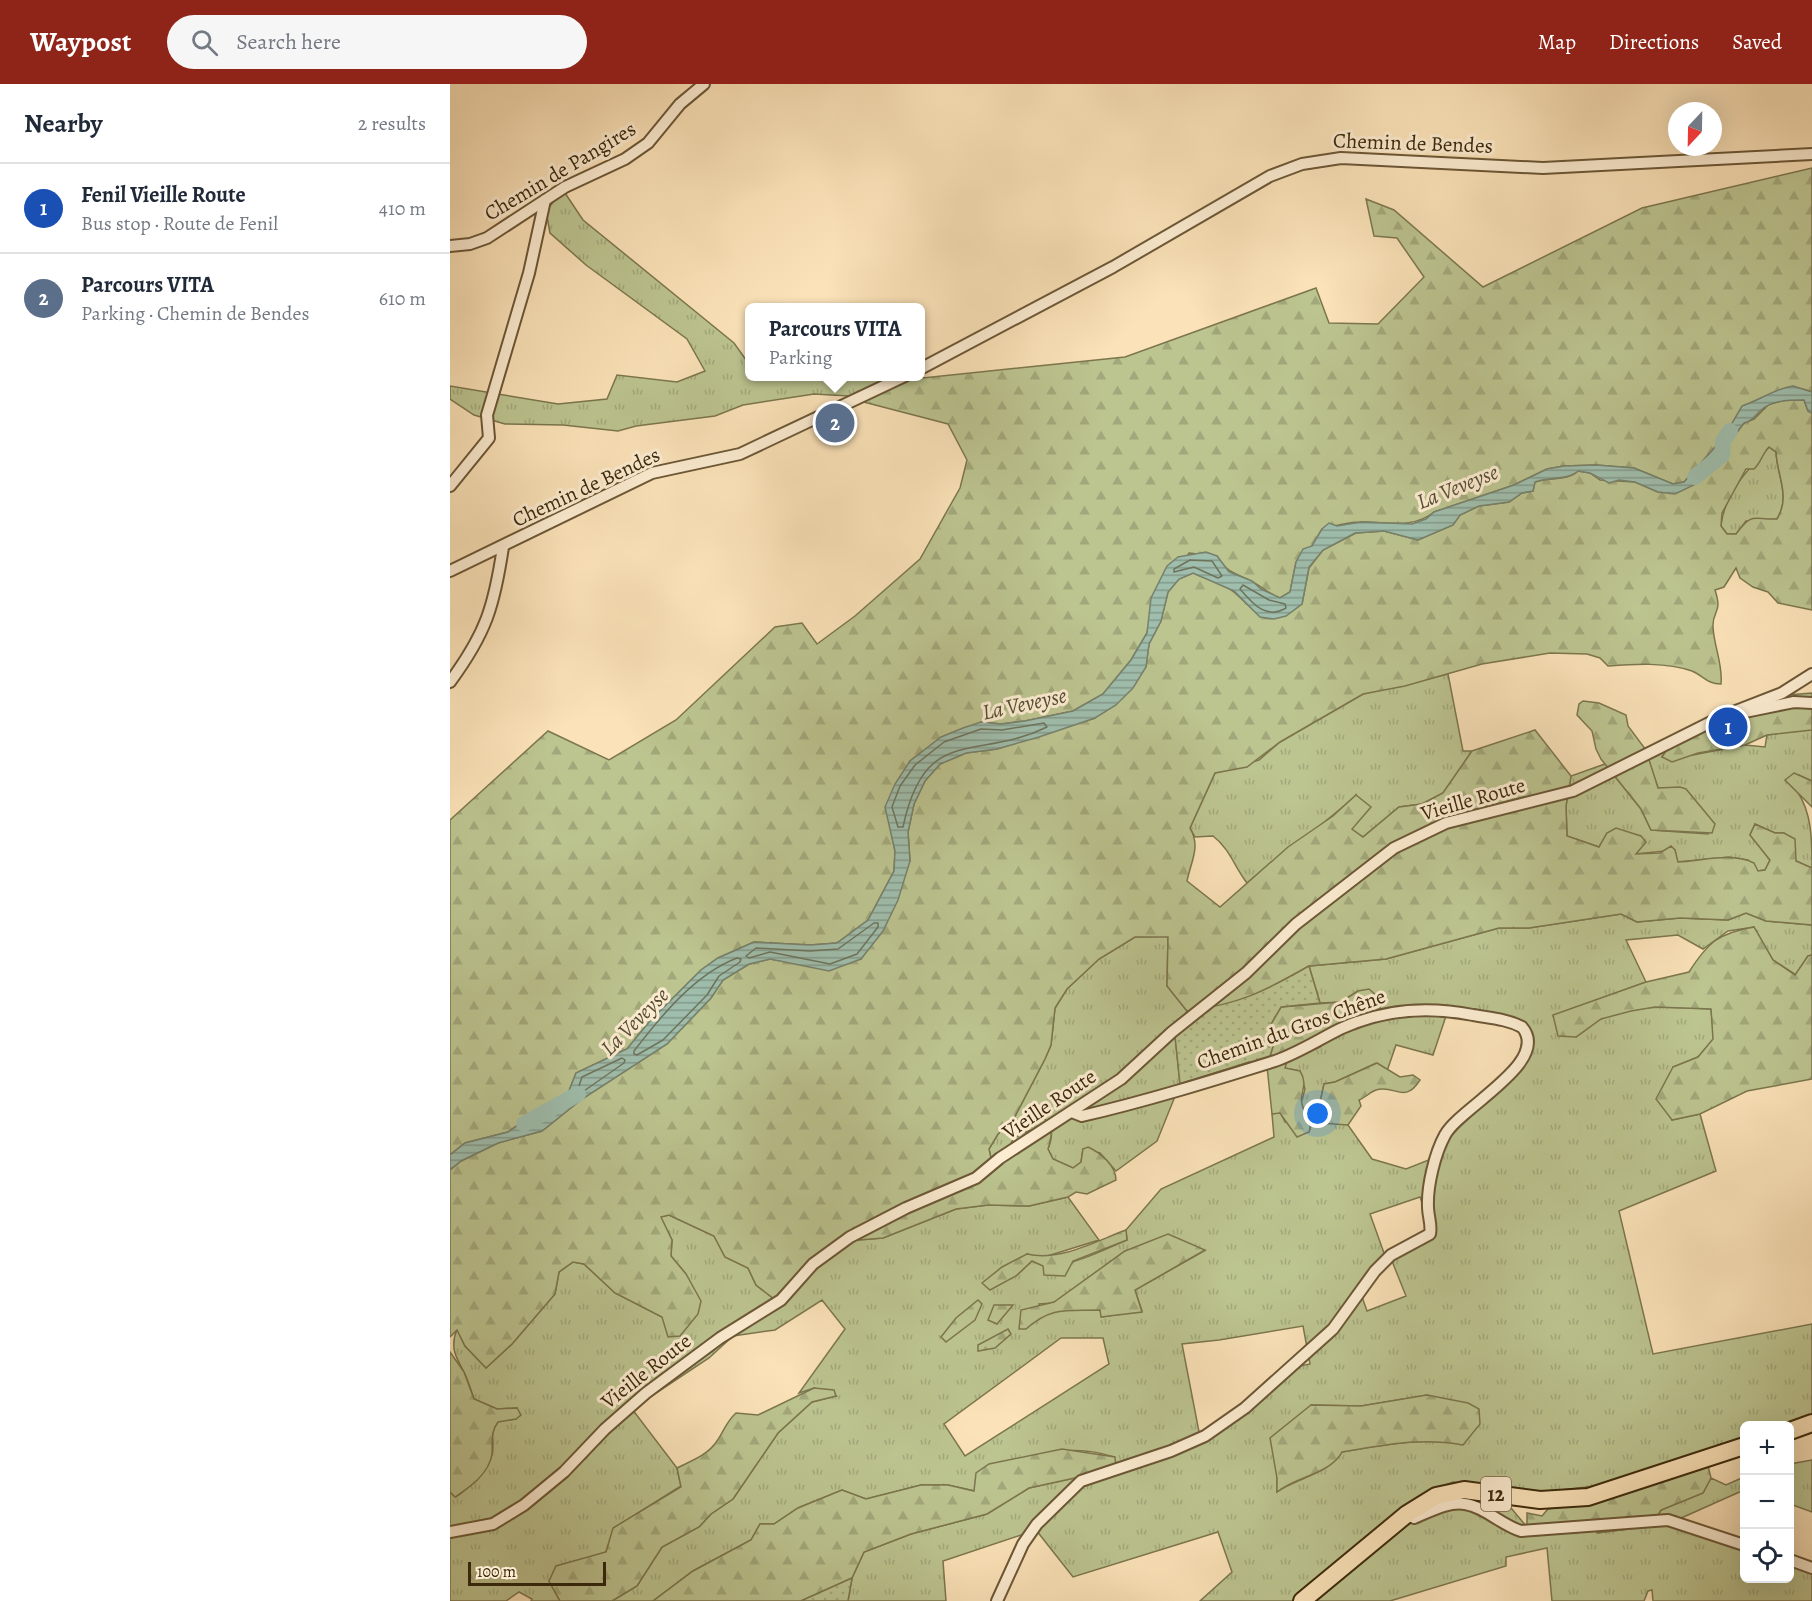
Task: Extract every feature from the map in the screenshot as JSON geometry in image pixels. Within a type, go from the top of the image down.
[{"type":"main road","points":[[1794,1430],[1812,1423]]},
{"type":"main road","name":"12","points":[[1302,1601],[1407,1514],[1436,1496],[1464,1490],[1540,1500],[1588,1497],[1740,1447]]},
{"type":"street","name":"Chemin de Pangires","points":[[450,246],[470,244],[487,238],[565,187],[625,159],[648,143],[680,104],[704,84]]},
{"type":"street","name":"Chemin de Bendes","points":[[925,367],[1113,267],[1269,176],[1302,164],[1341,158],[1543,168],[1812,154]]},
{"type":"street","points":[[450,486],[489,438],[488,415],[529,273],[545,200]]},
{"type":"street","name":"Chemin de Bendes","points":[[451,569],[502,547],[577,507],[652,473],[740,454],[894,381]]},
{"type":"street","points":[[450,682],[479,638],[489,618],[496,596],[502,547]]},
{"type":"street","points":[[1724,716],[1782,693],[1812,674]]},
{"type":"street","points":[[1724,716],[1794,702],[1812,703]]},
{"type":"street","name":"Vieille Route","points":[[450,1532],[493,1524],[519,1509],[564,1472],[600,1433],[646,1393],[720,1338],[781,1300],[813,1264],[850,1237],[906,1208],[976,1178],[1000,1158],[1126,1076],[1172,1032],[1246,973],[1296,924],[1394,848],[1446,823],[1509,805],[1573,791],[1657,752],[1724,716]]},
{"type":"street","name":"Chemin du Gros Chêne","points":[[997,1601],[1023,1544],[1037,1524],[1081,1481],[1171,1451],[1205,1436],[1245,1408],[1333,1329],[1375,1271],[1391,1255],[1431,1234],[1428,1195],[1444,1137],[1460,1117],[1514,1070],[1527,1051],[1529,1041],[1522,1027],[1506,1021],[1436,1010],[1399,1011],[1341,1028],[1276,1060],[1155,1099],[1082,1116],[1072,1112]]},
{"type":"street","points":[[1407,1514],[1414,1518],[1448,1505],[1465,1504],[1506,1527],[1521,1531],[1668,1520],[1740,1544]]},
{"type":"street","points":[[1794,1561],[1812,1568]]},
{"type":"green space","points":[[1812,168],[1812,392],[1803,389],[1785,389],[1743,406],[1724,437],[1684,482],[1673,484],[1634,468],[1596,465],[1564,466],[1547,469],[1514,485],[1434,512],[1417,521],[1408,523],[1355,522],[1322,529],[1312,546],[1296,562],[1290,592],[1280,598],[1229,570],[1217,556],[1189,553],[1150,617],[1147,633],[1131,660],[1103,694],[1073,711],[1001,724],[981,722],[923,751],[910,761],[886,807],[895,851],[894,871],[868,920],[837,943],[810,945],[754,942],[718,958],[701,970],[650,1021],[627,1049],[576,1073],[565,1101],[536,1117],[529,1117],[508,1132],[465,1143],[450,1155],[450,820],[548,731],[609,760],[676,720],[775,627],[802,623],[817,644],[855,616],[920,559],[960,488],[967,460],[948,424],[856,400],[894,381],[925,381],[925,378],[1125,357],[1316,288],[1329,323],[1378,324],[1424,277],[1397,238],[1374,236],[1366,199],[1394,210],[1483,287],[1642,208]]},
{"type":"green space","points":[[563,190],[583,220],[734,343],[745,358],[745,381],[894,381],[856,400],[849,396],[814,394],[743,405],[715,416],[636,426],[618,431],[563,425],[505,424],[474,415],[450,399],[450,386],[558,404],[607,399],[617,375],[677,382],[705,371],[687,339],[586,265],[550,233],[546,211]]},
{"type":"green space","points":[[1786,400],[1804,400],[1808,411],[1812,413],[1812,610],[1778,603],[1768,592],[1753,587],[1740,578],[1736,568],[1724,587],[1715,590],[1718,608],[1713,627],[1721,669],[1721,684],[1709,681],[1692,671],[1672,666],[1640,664],[1608,666],[1600,658],[1587,654],[1550,653],[1482,664],[1405,686],[1363,694],[1280,742],[1247,767],[1215,773],[1190,828],[1195,848],[1187,881],[1220,907],[1288,847],[1333,816],[1356,795],[1371,807],[1352,829],[1363,837],[1399,807],[1422,804],[1443,793],[1472,751],[1535,730],[1571,776],[1566,806],[1567,836],[1599,847],[1607,833],[1616,828],[1641,836],[1646,842],[1636,854],[1660,853],[1671,846],[1675,850],[1678,862],[1736,858],[1754,863],[1758,871],[1765,870],[1770,860],[1750,835],[1755,824],[1775,833],[1784,833],[1795,839],[1796,861],[1812,868],[1812,925],[1766,921],[1746,913],[1728,920],[1680,918],[1637,922],[1621,914],[1529,928],[1499,928],[1386,959],[1309,966],[1251,998],[1217,1007],[1187,1011],[1167,986],[1168,937],[1135,937],[1099,959],[1067,989],[1055,1008],[1051,1045],[1045,1059],[1012,1122],[998,1134],[989,1149],[992,1163],[1008,1149],[1014,1138],[1030,1130],[1026,1118],[1032,1112],[1038,1112],[1050,1129],[1048,1149],[1053,1159],[1073,1168],[1081,1162],[1083,1149],[1088,1147],[1107,1160],[1116,1180],[1087,1194],[1076,1192],[1068,1197],[1029,1206],[988,1205],[956,1209],[883,1238],[833,1242],[774,1299],[756,1285],[748,1268],[725,1257],[714,1236],[669,1215],[661,1217],[672,1240],[671,1256],[686,1274],[701,1301],[698,1314],[680,1336],[668,1337],[662,1317],[615,1293],[584,1264],[573,1262],[559,1272],[555,1294],[512,1344],[486,1368],[465,1346],[457,1330],[450,1337],[450,1170],[461,1161],[498,1143],[542,1131],[582,1099],[667,1044],[711,998],[723,980],[749,964],[770,959],[795,963],[861,959],[910,861],[908,832],[914,804],[925,781],[940,764],[966,753],[997,749],[1095,718],[1146,667],[1149,644],[1161,621],[1168,592],[1179,579],[1193,573],[1231,590],[1265,618],[1280,617],[1302,604],[1309,568],[1323,550],[1356,533],[1384,531],[1418,540],[1453,525],[1460,515],[1479,506],[1509,502],[1522,493],[1533,491],[1535,482],[1564,478],[1578,471],[1590,473],[1600,480],[1635,482],[1658,492],[1698,483],[1744,423],[1754,419],[1769,404]],"holes":[[[1769,447],[1776,452],[1783,494],[1781,511],[1777,519],[1750,519],[1736,534],[1727,534],[1721,526],[1722,513],[1746,469],[1754,469]]]},
{"type":"green space","points":[[1769,447],[1776,452],[1783,494],[1781,511],[1777,519],[1746,521],[1736,534],[1727,534],[1721,526],[1727,503],[1745,473]]},
{"type":"green space","points":[[1448,674],[1463,751],[1472,751],[1443,793],[1422,804],[1399,807],[1363,837],[1351,830],[1356,795],[1247,883],[1219,841],[1213,836],[1195,837],[1190,828],[1215,773],[1259,760],[1280,742],[1363,694]]},
{"type":"green space","points":[[1812,693],[1812,730],[1767,735],[1745,745],[1698,753],[1672,762],[1662,757],[1668,748],[1717,723],[1753,715],[1787,695]]},
{"type":"green space","points":[[1583,701],[1599,703],[1626,715],[1628,726],[1646,750],[1658,788],[1686,789],[1715,824],[1712,833],[1651,830],[1641,809],[1601,759],[1592,731],[1577,715],[1579,704]]},
{"type":"green space","points":[[1788,725],[1812,730],[1812,781],[1799,775],[1797,791],[1806,808],[1808,818],[1812,868],[1796,861],[1784,833],[1775,833],[1755,824],[1750,835],[1770,860],[1765,870],[1757,871],[1748,860],[1729,857],[1677,862],[1675,850],[1635,854],[1607,833],[1599,847],[1567,836],[1566,806],[1571,776],[1605,764],[1641,809],[1651,830],[1708,834],[1707,817],[1692,799],[1679,792],[1658,788],[1647,756],[1668,748],[1662,757],[1693,755],[1745,745],[1765,747],[1767,735],[1779,733]]},
{"type":"green space","points":[[1794,773],[1812,781],[1812,807],[1785,780]]},
{"type":"green space","points":[[1746,913],[1766,921],[1812,925],[1812,955],[1808,956],[1796,975],[1773,960],[1754,927],[1728,931],[1703,949],[1678,935],[1626,940],[1646,982],[1553,1016],[1576,1037],[1599,1020],[1624,1011],[1654,1007],[1711,1009],[1714,1039],[1698,1057],[1673,1067],[1672,1120],[1700,1114],[1716,1171],[1619,1211],[1653,1354],[1812,1324],[1812,1418],[1794,1423],[1794,1421],[1740,1421],[1740,1440],[1604,1485],[1535,1493],[1453,1482],[1423,1494],[1294,1601],[1200,1601],[1232,1572],[1218,1532],[1073,1577],[1036,1530],[943,1561],[946,1601],[848,1601],[852,1578],[864,1552],[911,1534],[987,1514],[1029,1488],[1116,1469],[1114,1457],[1075,1450],[1041,1456],[975,1491],[948,1485],[921,1485],[866,1499],[842,1490],[798,1508],[774,1524],[760,1524],[751,1540],[693,1571],[653,1601],[612,1601],[637,1586],[662,1547],[699,1527],[711,1514],[733,1499],[778,1433],[812,1402],[836,1396],[814,1388],[799,1393],[845,1329],[822,1300],[775,1330],[733,1336],[709,1358],[632,1409],[677,1468],[681,1486],[614,1528],[606,1552],[586,1559],[549,1581],[560,1601],[531,1601],[532,1599],[519,1592],[506,1601],[450,1601],[450,1492],[456,1497],[480,1474],[493,1453],[495,1426],[498,1421],[516,1419],[517,1408],[497,1409],[474,1399],[455,1351],[454,1341],[457,1329],[465,1346],[486,1368],[512,1344],[555,1294],[559,1272],[573,1262],[584,1264],[615,1293],[662,1317],[686,1274],[671,1256],[672,1240],[660,1217],[669,1215],[714,1236],[725,1257],[748,1268],[756,1285],[774,1299],[833,1242],[883,1238],[956,1209],[988,1205],[1029,1206],[1068,1197],[1099,1240],[1041,1258],[1027,1254],[1016,1276],[1032,1261],[1055,1265],[1080,1260],[1127,1240],[1126,1230],[1161,1189],[1274,1137],[1272,1114],[1280,1112],[1285,1122],[1309,1132],[1311,1126],[1301,1103],[1305,1089],[1300,1071],[1284,1068],[1287,1061],[1358,991],[1341,1002],[1320,1003],[1309,966],[1386,959],[1499,928],[1529,928],[1621,914],[1637,922],[1680,918],[1728,920]],"holes":[[[1447,1013],[1500,1021],[1509,1025],[1523,1037],[1519,1056],[1509,1069],[1446,1124],[1434,1158],[1406,1169],[1372,1159],[1348,1125],[1318,1112],[1324,1084],[1335,1082],[1376,1063],[1387,1071],[1396,1045],[1433,1055]],[[1420,1197],[1434,1236],[1384,1253],[1370,1214]],[[1125,1251],[1204,1251],[1135,1290],[1142,1311],[1102,1317],[1100,1310],[1062,1309],[1042,1315],[1039,1304],[1054,1303]],[[1392,1261],[1406,1296],[1367,1311],[1361,1294]],[[1303,1326],[1310,1364],[1284,1369],[1247,1406],[1200,1437],[1182,1344]],[[1061,1338],[1103,1338],[1109,1364],[965,1456],[944,1424]],[[1427,1395],[1463,1444],[1432,1441],[1342,1452],[1337,1459],[1321,1471],[1277,1492],[1277,1478],[1311,1405],[1361,1406]]]},
{"type":"green space","points":[[1754,927],[1773,960],[1795,975],[1808,956],[1812,955],[1812,1079],[1747,1091],[1700,1114],[1672,1120],[1656,1099],[1673,1067],[1698,1057],[1713,1039],[1711,1009],[1655,1007],[1631,1011],[1601,1019],[1576,1037],[1558,1036],[1553,1015],[1646,982],[1689,972],[1702,953],[1716,940],[1732,932]]},
{"type":"green space","points":[[1168,936],[1167,986],[1187,1011],[1175,1036],[1180,1084],[1157,1141],[1116,1171],[1100,1153],[1083,1149],[1081,1162],[1073,1168],[1053,1159],[1048,1149],[1051,1129],[1038,1112],[1032,1112],[1030,1130],[1014,1138],[1008,1149],[992,1163],[989,1149],[998,1134],[1012,1122],[1045,1059],[1051,1045],[1055,1008],[1067,989],[1099,959],[1135,937]]},
{"type":"green space","points":[[1309,966],[1320,1003],[1281,1007],[1271,1024],[1275,1040],[1267,1066],[1249,1062],[1180,1084],[1175,1036],[1187,1011],[1222,1005],[1251,996]]},
{"type":"green space","points":[[1369,989],[1378,997],[1380,1008],[1359,1025],[1336,1032],[1320,1047],[1287,1061],[1285,1068],[1300,1071],[1303,1076],[1302,1104],[1310,1125],[1309,1132],[1297,1137],[1280,1113],[1272,1114],[1267,1066],[1275,1040],[1271,1024],[1281,1007],[1341,1002],[1358,991]]},
{"type":"green space","points":[[1377,1063],[1400,1077],[1413,1075],[1420,1080],[1404,1093],[1389,1089],[1376,1090],[1359,1100],[1361,1106],[1348,1125],[1320,1123],[1318,1112],[1324,1084],[1335,1082]]},
{"type":"green space","points":[[1126,1230],[1127,1240],[1073,1261],[1065,1276],[1044,1275],[1043,1266],[1032,1261],[1016,1276],[990,1290],[982,1283],[1002,1267],[1027,1254],[1039,1256],[1064,1253]]},
{"type":"green space","points":[[1168,1234],[1205,1250],[1135,1290],[1142,1312],[1101,1317],[1100,1310],[1060,1311],[1044,1316],[1026,1329],[1019,1329],[1021,1310],[1054,1302],[1125,1251]]},
{"type":"green space","points":[[978,1300],[982,1304],[975,1320],[946,1342],[941,1337],[956,1318]]},
{"type":"green space","points":[[994,1305],[1013,1305],[997,1324],[988,1320]]},
{"type":"green space","points":[[1008,1329],[1011,1334],[995,1348],[978,1351],[978,1345]]},
{"type":"green space","points":[[450,1352],[464,1372],[474,1399],[497,1409],[517,1408],[521,1415],[516,1419],[498,1422],[493,1433],[492,1454],[487,1468],[473,1484],[455,1497],[450,1492]]},
{"type":"green space","points":[[814,1388],[834,1390],[836,1396],[812,1402],[778,1433],[733,1499],[711,1514],[699,1527],[662,1547],[637,1586],[612,1601],[560,1601],[549,1581],[556,1566],[606,1552],[613,1528],[681,1487],[677,1468],[709,1450],[736,1413],[758,1415]]},
{"type":"green space","points":[[1427,1395],[1468,1403],[1479,1409],[1480,1424],[1463,1445],[1417,1442],[1342,1452],[1336,1460],[1321,1471],[1293,1482],[1277,1492],[1270,1438],[1311,1405],[1361,1406]]},
{"type":"green space","points":[[1062,1449],[1115,1457],[1116,1469],[1029,1488],[987,1514],[911,1534],[864,1552],[852,1578],[801,1601],[653,1601],[693,1571],[751,1540],[760,1524],[774,1524],[798,1508],[842,1490],[866,1499],[921,1485],[948,1485],[974,1491],[976,1473],[989,1464]]},
{"type":"green space","points":[[1812,1460],[1812,1512],[1794,1505],[1794,1463]]},
{"type":"green space","points":[[1708,1466],[1711,1478],[1703,1493],[1661,1510],[1651,1526],[1597,1533],[1594,1521],[1527,1527],[1527,1513],[1542,1516],[1548,1509],[1610,1498]]},
{"type":"green space","points":[[1711,1478],[1726,1485],[1740,1479],[1740,1492],[1679,1519],[1740,1540],[1740,1583],[1794,1583],[1794,1557],[1812,1563],[1812,1601],[1653,1601],[1652,1590],[1648,1591],[1644,1601],[1552,1601],[1547,1548],[1506,1557],[1506,1566],[1390,1601],[1311,1601],[1431,1505],[1459,1498],[1506,1502],[1527,1527],[1594,1521],[1598,1533],[1651,1526],[1661,1510],[1703,1493]]},
{"type":"green space","points":[[852,1578],[848,1601],[801,1601]]},
{"type":"water","points":[[1793,386],[1812,392],[1812,413],[1808,411],[1804,400],[1780,401],[1764,407],[1744,423],[1698,483],[1675,494],[1658,492],[1635,482],[1619,480],[1609,483],[1590,473],[1578,471],[1569,476],[1535,482],[1533,491],[1522,493],[1509,502],[1479,506],[1460,515],[1453,525],[1418,540],[1384,531],[1355,533],[1323,550],[1309,567],[1302,604],[1286,616],[1274,619],[1260,617],[1234,591],[1193,573],[1179,579],[1168,592],[1161,621],[1149,644],[1146,667],[1133,688],[1116,705],[1095,718],[1039,737],[997,749],[966,753],[940,764],[925,781],[914,804],[908,832],[910,861],[898,900],[883,931],[861,959],[829,971],[770,959],[749,964],[723,980],[711,998],[667,1044],[582,1099],[542,1131],[498,1143],[461,1161],[450,1170],[450,1155],[465,1143],[508,1132],[530,1117],[536,1117],[565,1101],[576,1073],[627,1049],[650,1021],[701,970],[718,958],[754,942],[810,945],[837,943],[868,920],[894,871],[895,851],[885,807],[895,784],[910,761],[941,737],[963,728],[981,722],[1001,724],[1073,711],[1103,694],[1131,660],[1147,633],[1151,598],[1167,566],[1178,557],[1206,552],[1217,556],[1229,572],[1252,581],[1261,589],[1280,598],[1290,592],[1296,562],[1303,549],[1312,546],[1322,529],[1329,523],[1337,526],[1361,522],[1412,524],[1426,519],[1434,512],[1514,485],[1547,469],[1564,466],[1596,465],[1634,468],[1673,484],[1684,482],[1724,437],[1742,406]]},
{"type":"waterway","name":"La Veveyse","points":[[1695,477],[1722,455],[1723,441],[1730,431]]},
{"type":"waterway","name":"La Veveyse","points":[[524,1124],[578,1094]]},
{"type":"place","name":"Parcours VITA","points":[[835,423]]},
{"type":"place","name":"Fenil Vieille Route","points":[[1728,727]]}]
